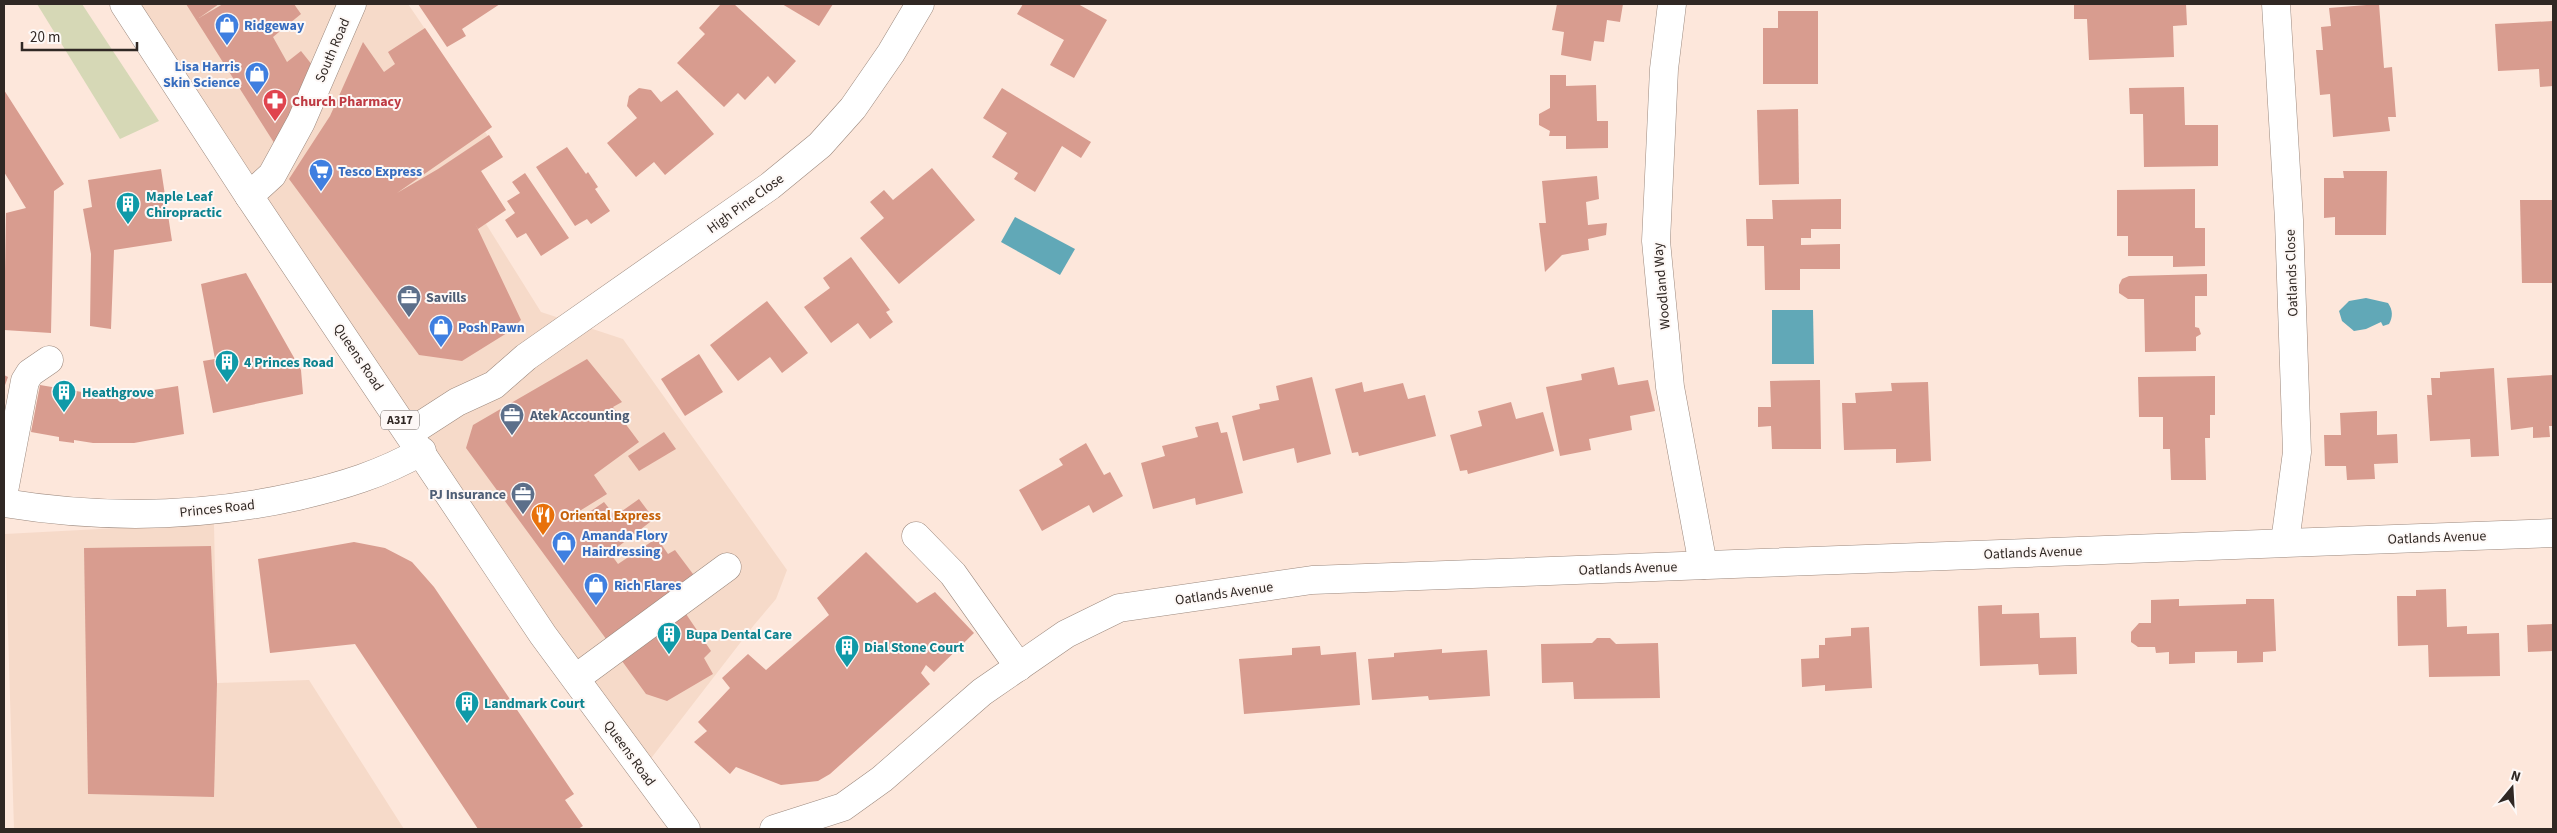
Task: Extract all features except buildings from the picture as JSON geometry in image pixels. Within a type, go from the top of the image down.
[{"type":"street","name":"Queens Road","points":[[124,4],[249,196],[543,634],[686,829]]},
{"type":"street","name":"South Road","points":[[249,196],[272,175],[301,122],[352,4]]},
{"type":"street","name":"High Pine Close","points":[[415,442],[457,402],[494,385],[526,356],[770,186],[820,145],[853,108],[891,53],[920,4]]},
{"type":"street","name":"Woodland Way","points":[[1672,4],[1664,70],[1656,241],[1670,387],[1703,565]]},
{"type":"street","name":"Oatlands Close","points":[[2276,4],[2289,220],[2297,452],[2285,542]]},
{"type":"street","points":[[4,491],[25,381],[30,373],[49,360]]},
{"type":"street","name":"Princes Road","points":[[4,503],[57,512],[104,515],[218,511],[267,503],[335,488],[371,477],[415,442]]},
{"type":"street","name":"Oatlands Avenue","points":[[774,829],[843,807],[882,779],[982,692],[1066,634],[1119,608],[1312,580],[2553,533]]},
{"type":"street","points":[[916,536],[953,574],[1019,667]]},
{"type":"street","points":[[576,678],[728,567]]},
{"type":"shaded area","points":[[134,4],[408,4],[492,127],[485,132],[503,157],[481,171],[506,210],[486,224],[541,312],[623,339],[787,570],[776,599],[642,770]]},
{"type":"shaded area","points":[[214,523],[217,683],[309,680],[404,829],[14,829],[5,534]]},
{"type":"green space","points":[[37,4],[82,4],[159,121],[120,139]]},
{"type":"water","points":[[1015,217],[1075,249],[1060,275],[1001,242]]},
{"type":"water","points":[[2366,298],[2388,303],[2392,316],[2389,324],[2383,326],[2381,322],[2366,329],[2354,331],[2342,321],[2339,311],[2349,301]]},
{"type":"water","points":[[1772,310],[1813,310],[1814,364],[1772,364]]},
{"type":"place","name":"Ridgeway","points":[[227,46]]},
{"type":"place","name":"Lisa Harris Skin Science","points":[[257,95]]},
{"type":"place","name":"Church Pharmacy","points":[[275,122]]},
{"type":"place","name":"Tesco Express","points":[[321,192]]},
{"type":"place","name":"Maple Leaf Chiropractic","points":[[128,225]]},
{"type":"place","name":"Savills","points":[[409,318]]},
{"type":"place","name":"Posh Pawn","points":[[441,348]]},
{"type":"place","name":"4 Princes Road","points":[[227,383]]},
{"type":"place","name":"Heathgrove","points":[[64,413]]},
{"type":"place","name":"Atek Accounting","points":[[512,436]]},
{"type":"place","name":"PJ Insurance","points":[[523,515]]},
{"type":"place","name":"Oriental Express","points":[[543,536]]},
{"type":"place","name":"Amanda Flory Hairdressing","points":[[564,564]]},
{"type":"place","name":"Rich Flares","points":[[596,606]]},
{"type":"place","name":"Bupa Dental Care","points":[[669,655]]},
{"type":"place","name":"Dial Stone Court","points":[[847,668]]},
{"type":"place","name":"Landmark Court","points":[[467,724]]}]
